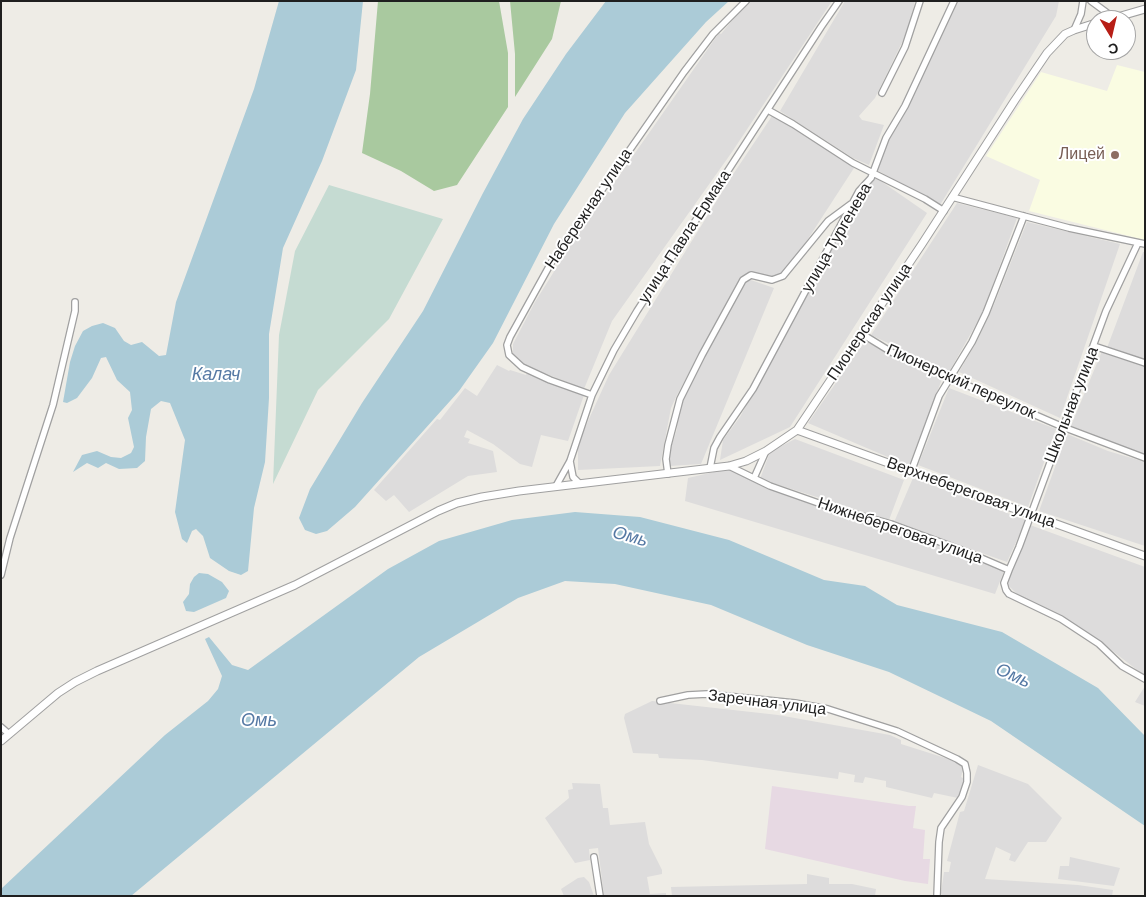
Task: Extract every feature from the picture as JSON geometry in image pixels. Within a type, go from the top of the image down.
[{"type":"street","name":"Набережная улица","points":[[592,395],[550,380],[522,366],[509,355],[508,345],[510,336],[551,263],[684,72],[713,34],[746,1]]},
{"type":"street","name":"улица Павла Ермака","points":[[556,486],[570,462],[592,395],[614,350],[637,311],[839,1]]},
{"type":"street","points":[[882,93],[905,47],[920,1]]},
{"type":"street","name":"улица Тургенева","points":[[710,468],[714,448],[720,437],[753,389],[859,191],[871,178],[886,138],[905,106],[954,1]]},
{"type":"street","points":[[1074,30],[1078,23],[1083,1]]},
{"type":"street","points":[[1091,1],[1100,10]]},
{"type":"street","name":"Пионерская улица","points":[[1,741],[58,693],[75,682],[295,585],[457,503],[482,497],[556,486],[729,466],[746,461],[766,451],[797,430],[944,211],[1040,62],[1057,41],[1074,30],[1086,26]]},
{"type":"street","points":[[768,110],[853,163],[925,199],[944,211]]},
{"type":"street","points":[[952,198],[1142,244]]},
{"type":"street","points":[[668,474],[666,458],[668,445],[680,399],[743,280],[751,275],[772,280],[783,276],[828,220],[853,202]]},
{"type":"street","points":[[911,472],[939,396],[972,342],[986,313],[1024,216]]},
{"type":"street","name":"Школьная улица","points":[[1009,570],[1106,311],[1142,244]]},
{"type":"street","points":[[1,575],[15,522],[53,405],[75,302]]},
{"type":"street","name":"Пионерский переулок","points":[[862,334],[893,353],[1064,427],[1145,458]]},
{"type":"street","points":[[1094,346],[1145,363]]},
{"type":"street","name":"Верхнебереговая улица","points":[[797,430],[1145,556]]},
{"type":"street","points":[[754,478],[766,451]]},
{"type":"street","points":[[570,462],[573,477],[579,483]]},
{"type":"street","name":"Нижнебереговая улица","points":[[729,466],[770,486],[824,505],[908,530],[1009,570]]},
{"type":"street","points":[[1009,570],[1004,583],[1009,594],[1061,619],[1100,644],[1122,666],[1145,679]]},
{"type":"street","name":"Заречная улица","points":[[660,701],[688,694],[707,694],[795,703],[828,709],[897,731],[965,764],[968,773],[962,797],[941,828],[937,896]]},
{"type":"street","points":[[1,727],[9,734]]},
{"type":"street","points":[[594,857],[600,896]]},
{"type":"shaded area","points":[[750,1],[832,1],[732,152],[612,321],[584,389],[522,364],[513,356],[513,344],[535,302],[570,246],[719,33],[721,34]]},
{"type":"shaded area","points":[[845,1],[915,1],[908,30],[875,98],[859,116],[862,120],[884,125],[869,165],[853,158],[780,111]]},
{"type":"shaded area","points":[[956,1],[1059,1],[1056,16],[940,205],[877,170],[876,167]]},
{"type":"shaded area","points":[[1117,65],[1145,72],[1145,240],[1029,211],[1040,180],[986,156],[1041,72],[1107,91]]},
{"type":"shaded area","points":[[772,116],[784,121],[831,150],[854,168],[783,275],[772,278],[750,272],[740,279],[671,408],[660,466],[578,470],[578,443],[609,375],[732,176]]},
{"type":"shaded area","points":[[875,177],[927,213],[790,427],[720,460],[723,440],[740,417],[859,198]]},
{"type":"shaded area","points":[[329,185],[443,219],[389,319],[318,390],[273,484],[279,335],[295,251]]},
{"type":"shaded area","points":[[957,203],[1017,218],[983,312],[949,372],[871,335]]},
{"type":"shaded area","points":[[1027,222],[1120,244],[1060,418],[959,372],[978,339],[995,302]]},
{"type":"shaded area","points":[[1143,252],[1145,252],[1145,361],[1107,348]]},
{"type":"shaded area","points":[[748,279],[774,288],[701,464],[670,466],[668,457],[677,429],[678,408],[713,340]]},
{"type":"shaded area","points":[[865,341],[942,379],[909,466],[808,423]]},
{"type":"shaded area","points":[[1102,351],[1145,366],[1145,455],[1071,426]]},
{"type":"shaded area","points":[[497,365],[509,371],[526,375],[527,373],[584,395],[568,441],[541,435],[532,467],[520,464],[493,444],[467,430],[464,437],[470,439],[468,443],[493,451],[497,472],[468,476],[409,512],[394,495],[386,501],[374,490],[437,419],[440,420],[465,388],[477,396]]},
{"type":"shaded area","points":[[949,388],[1056,429],[1028,507],[918,465]]},
{"type":"shaded area","points":[[1067,434],[1108,451],[1145,462],[1145,546],[1039,511]]},
{"type":"shaded area","points":[[795,439],[904,480],[889,520],[760,479],[770,452]]},
{"type":"shaded area","points":[[727,469],[774,490],[961,551],[1004,571],[995,594],[685,501],[688,478]]},
{"type":"shaded area","points":[[913,478],[1026,520],[1007,562],[889,520],[895,520]]},
{"type":"shaded area","points":[[1030,525],[1145,567],[1145,676],[1106,646],[1070,622],[1019,596],[1007,584]]},
{"type":"shaded area","points":[[1145,686],[1145,706],[1135,702]]},
{"type":"shaded area","points":[[652,701],[778,715],[890,735],[901,740],[901,744],[958,762],[964,766],[961,777],[965,779],[961,795],[958,798],[934,793],[932,798],[886,787],[886,781],[865,777],[863,783],[854,782],[855,775],[839,772],[838,779],[702,760],[659,758],[658,754],[633,753],[624,718],[625,714]]},
{"type":"shaded area","points":[[978,765],[1028,784],[1062,818],[1046,842],[1028,842],[1015,862],[1009,860],[1011,854],[996,847],[985,879],[1078,885],[1113,890],[1112,896],[942,896],[944,872],[949,872],[951,862],[947,861],[960,812],[964,811]]},
{"type":"shaded area","points":[[572,783],[600,784],[603,808],[608,808],[610,825],[645,822],[649,844],[662,870],[662,874],[647,877],[650,894],[666,893],[666,896],[604,896],[598,848],[589,849],[590,860],[575,863],[545,818],[569,798],[568,790],[573,789]]},
{"type":"shaded area","points":[[772,786],[916,806],[913,828],[925,830],[923,859],[930,859],[928,884],[905,881],[765,849]]},
{"type":"shaded area","points":[[1070,857],[1120,868],[1114,886],[1058,879],[1060,866],[1069,866]]},
{"type":"shaded area","points":[[807,874],[829,878],[829,884],[852,884],[876,889],[875,896],[672,896],[671,887],[807,884]]},
{"type":"shaded area","points":[[584,877],[589,882],[594,896],[564,896],[561,889],[578,878]]},
{"type":"green space","points":[[378,1],[499,1],[508,53],[508,107],[457,185],[434,191],[401,171],[362,153],[370,94]]},
{"type":"green space","points":[[510,1],[561,1],[552,39],[515,97],[515,54]]},
{"type":"water","name":"Калач","points":[[279,1],[363,1],[356,70],[322,161],[283,248],[269,334],[269,398],[265,462],[254,508],[248,571],[241,575],[229,571],[210,558],[203,536],[196,529],[192,531],[187,543],[182,539],[175,512],[185,440],[170,403],[161,401],[151,409],[146,437],[145,461],[137,468],[119,469],[106,463],[98,468],[87,463],[73,472],[82,455],[97,451],[111,457],[121,458],[131,453],[134,447],[128,418],[132,410],[130,392],[117,380],[106,357],[101,358],[92,378],[77,398],[67,403],[63,402],[70,362],[75,346],[83,331],[92,326],[103,323],[115,328],[124,341],[131,345],[142,342],[159,356],[166,355],[176,302],[254,89]]},
{"type":"water","points":[[606,1],[729,1],[706,22],[625,113],[554,224],[493,343],[459,391],[355,507],[327,531],[316,534],[305,530],[299,518],[310,489],[362,403],[423,311],[523,119],[566,54]]},
{"type":"water","name":"Омь","points":[[575,512],[640,517],[729,540],[824,580],[865,586],[897,605],[1002,632],[1098,688],[1145,736],[1145,826],[991,721],[889,672],[807,645],[711,605],[615,584],[565,581],[518,598],[419,657],[131,896],[1,896],[1,889],[165,735],[208,701],[218,689],[222,676],[205,639],[209,637],[232,665],[248,670],[388,569],[439,541],[512,520]]},
{"type":"water","points":[[199,573],[208,574],[222,582],[229,591],[226,598],[194,612],[186,611],[183,602],[189,594],[190,584]]},
{"type":"place","name":"Лицей","points":[[1115,155]]}]
